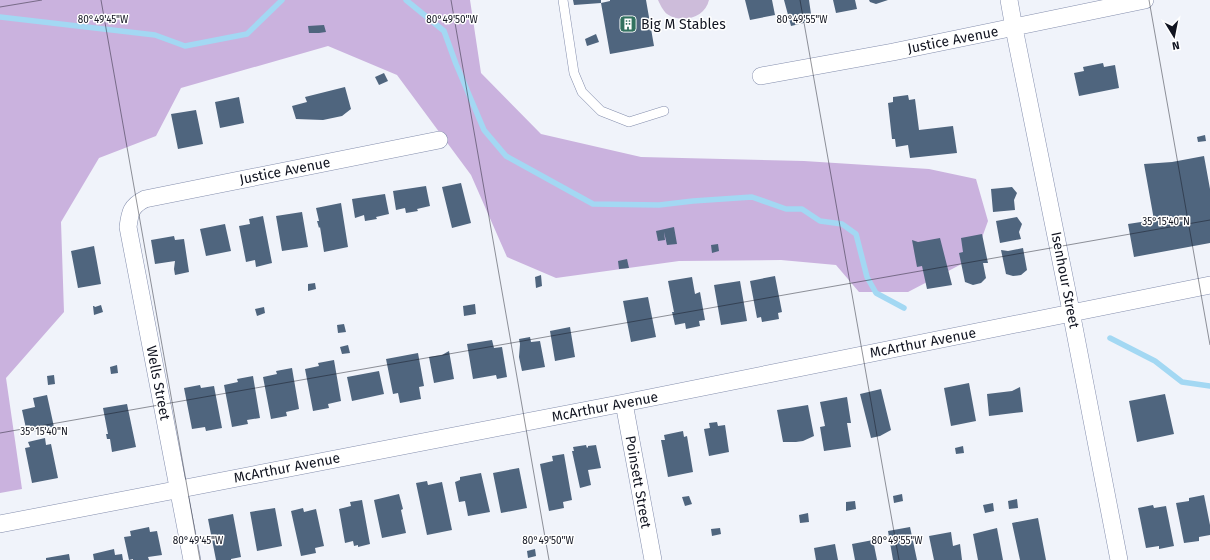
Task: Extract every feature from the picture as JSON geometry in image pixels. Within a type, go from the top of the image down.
[{"type":"street","name":"Isenhour Street","points":[[1009,0],[1072,314],[1119,560]]},
{"type":"street","name":"Justice Avenue","points":[[761,76],[893,52],[1145,0]]},
{"type":"street","name":"Justice Avenue","points":[[134,207],[145,199],[439,140]]},
{"type":"street","name":"Wells Street","points":[[134,207],[130,212],[128,227],[192,560]]},
{"type":"street","name":"McArthur Avenue","points":[[0,524],[624,403],[1210,285]]},
{"type":"street","name":"Poinsett Street","points":[[624,403],[653,560]]},
{"type":"lane","points":[[563,0],[574,73],[582,92],[600,110],[629,122],[664,111]]},
{"type":"shaded area","points":[[0,0],[470,0],[481,73],[541,134],[641,157],[804,161],[929,169],[976,179],[988,221],[975,257],[908,292],[859,292],[836,265],[781,260],[679,261],[556,278],[507,257],[471,175],[397,75],[328,46],[181,88],[156,136],[99,158],[61,222],[64,312],[6,378],[22,489],[0,493]]},
{"type":"shaded area","points":[[658,0],[709,0],[707,6],[698,15],[692,18],[679,19],[667,14]]},
{"type":"building","points":[[573,0],[601,0],[601,3],[574,5]]},
{"type":"building","name":"Big M Stables","points":[[610,0],[646,0],[654,46],[610,54],[601,3]]},
{"type":"building","points":[[745,0],[772,0],[775,15],[750,20]]},
{"type":"building","points":[[784,0],[809,0],[812,21],[791,26]]},
{"type":"building","points":[[833,0],[855,0],[857,9],[836,13]]},
{"type":"building","points":[[869,0],[888,0],[876,4],[870,2]]},
{"type":"building","points":[[324,25],[326,32],[309,33],[308,26]]},
{"type":"building","points":[[596,34],[599,42],[587,46],[585,39]]},
{"type":"building","points":[[1103,63],[1104,67],[1115,65],[1119,88],[1079,96],[1074,73],[1084,71],[1083,67]]},
{"type":"building","points":[[384,73],[388,81],[379,85],[375,77]]},
{"type":"building","points":[[345,87],[351,109],[342,116],[323,120],[296,119],[292,106],[307,102],[305,97]]},
{"type":"building","points":[[908,95],[909,100],[915,99],[919,130],[953,126],[957,153],[910,158],[908,145],[896,147],[895,139],[892,139],[888,103],[893,102],[893,97]]},
{"type":"building","points":[[239,97],[244,123],[220,128],[215,102]]},
{"type":"building","points":[[196,110],[203,144],[178,149],[171,114]]},
{"type":"building","points":[[1205,135],[1206,141],[1198,142],[1197,137]]},
{"type":"building","points":[[1204,156],[1210,189],[1210,243],[1134,257],[1128,224],[1154,220],[1144,164],[1172,162]]},
{"type":"building","points":[[461,183],[471,223],[452,228],[442,187]]},
{"type":"building","points":[[426,186],[430,206],[417,209],[418,211],[406,213],[405,208],[396,210],[393,191]]},
{"type":"building","points":[[1012,187],[1017,193],[1014,200],[1015,210],[993,212],[991,189]]},
{"type":"building","points":[[385,194],[389,214],[376,217],[377,219],[365,221],[364,215],[355,218],[352,199]]},
{"type":"building","points":[[341,203],[348,247],[324,252],[320,227],[319,228],[317,221],[319,221],[316,208]]},
{"type":"building","points":[[302,212],[308,247],[282,251],[276,216]]},
{"type":"building","points":[[263,216],[272,263],[256,267],[255,260],[246,262],[239,226],[250,224],[249,219]]},
{"type":"building","points":[[1017,217],[1022,224],[1019,232],[1021,239],[1000,243],[996,221]]},
{"type":"building","points":[[225,224],[231,251],[206,256],[200,229]]},
{"type":"building","points":[[674,227],[677,244],[667,245],[664,232],[665,240],[658,241],[656,231]]},
{"type":"building","points":[[982,234],[988,263],[983,263],[986,278],[981,283],[973,285],[965,282],[959,253],[963,252],[961,238]]},
{"type":"building","points":[[174,236],[175,240],[184,239],[189,272],[175,275],[175,261],[155,264],[151,240]]},
{"type":"building","points":[[940,238],[952,285],[927,289],[922,266],[917,267],[912,240],[918,242]]},
{"type":"building","points":[[718,244],[719,251],[712,253],[711,245]]},
{"type":"building","points":[[94,246],[101,284],[78,288],[71,251]]},
{"type":"building","points":[[1023,248],[1027,270],[1021,275],[1013,276],[1006,274],[1001,250],[1008,251]]},
{"type":"building","points":[[627,259],[629,268],[619,269],[618,261]]},
{"type":"building","points":[[541,275],[542,286],[536,288],[535,277]]},
{"type":"building","points":[[775,276],[782,312],[778,313],[779,319],[762,322],[761,317],[757,318],[750,281]]},
{"type":"building","points":[[692,277],[695,294],[700,292],[705,320],[699,321],[700,326],[686,329],[685,323],[675,325],[668,281]]},
{"type":"building","points":[[740,281],[747,321],[721,325],[714,285]]},
{"type":"building","points":[[315,283],[316,289],[308,291],[308,284]]},
{"type":"building","points":[[648,297],[656,337],[631,342],[623,301]]},
{"type":"building","points":[[475,304],[476,314],[464,316],[463,306]]},
{"type":"building","points":[[101,305],[103,312],[94,315],[93,306],[95,307]]},
{"type":"building","points":[[264,307],[265,313],[257,316],[255,309]]},
{"type":"building","points":[[344,324],[346,332],[338,333],[337,325]]},
{"type":"building","points":[[570,327],[575,357],[555,361],[550,331]]},
{"type":"building","points":[[530,337],[531,342],[540,341],[545,367],[522,371],[519,357],[519,339]]},
{"type":"building","points":[[492,340],[494,348],[502,347],[507,377],[497,379],[496,375],[473,379],[467,344]]},
{"type":"building","points":[[348,345],[350,353],[342,354],[340,347]]},
{"type":"building","points":[[449,351],[454,379],[434,383],[429,357],[442,355]]},
{"type":"building","points":[[418,353],[424,386],[419,387],[421,399],[400,403],[398,393],[393,394],[386,359]]},
{"type":"building","points":[[334,360],[341,401],[328,404],[329,408],[313,411],[305,369],[319,366],[318,363]]},
{"type":"building","points":[[117,365],[118,373],[111,374],[110,367]]},
{"type":"building","points":[[292,368],[299,409],[286,412],[287,416],[271,419],[263,377],[277,374],[276,371]]},
{"type":"building","points":[[379,371],[384,394],[352,401],[347,377]]},
{"type":"building","points":[[54,375],[55,384],[48,385],[47,376]]},
{"type":"building","points":[[253,376],[260,418],[247,420],[248,424],[232,427],[224,385],[238,382],[237,379]]},
{"type":"building","points":[[969,383],[976,421],[951,426],[944,388]]},
{"type":"building","points":[[200,385],[201,388],[214,386],[222,428],[206,431],[205,427],[192,429],[184,388]]},
{"type":"building","points":[[1020,387],[1023,412],[989,416],[987,394],[1012,391]]},
{"type":"building","points":[[881,389],[891,430],[880,436],[871,438],[860,394]]},
{"type":"building","points":[[1165,394],[1174,434],[1137,442],[1129,401]]},
{"type":"building","points":[[47,395],[54,427],[27,433],[22,410],[35,407],[33,398]]},
{"type":"building","points":[[847,397],[851,423],[847,423],[851,447],[824,451],[820,427],[825,426],[820,402]]},
{"type":"building","points":[[127,404],[136,447],[112,452],[110,439],[107,439],[106,434],[108,434],[103,408]]},
{"type":"building","points":[[808,405],[814,436],[803,441],[783,442],[777,410]]},
{"type":"building","points":[[717,422],[718,426],[725,425],[729,452],[709,456],[704,429],[710,428],[709,423]]},
{"type":"building","points":[[683,431],[684,437],[687,436],[693,472],[668,477],[661,440],[665,440],[664,435]]},
{"type":"building","points":[[45,438],[46,445],[51,444],[58,478],[32,483],[25,448],[30,447],[28,442]]},
{"type":"building","points":[[586,445],[587,448],[588,446],[596,445],[601,468],[588,470],[591,485],[580,488],[572,451],[574,451],[573,447]]},
{"type":"building","points":[[963,446],[964,453],[956,454],[955,448]]},
{"type":"building","points":[[564,454],[572,500],[563,502],[564,508],[549,511],[540,464],[553,461],[552,456]]},
{"type":"building","points":[[519,468],[527,508],[501,513],[493,473]]},
{"type":"building","points":[[481,473],[490,512],[468,516],[465,501],[459,502],[455,482],[460,480],[460,477]]},
{"type":"building","points":[[427,481],[428,485],[442,482],[452,530],[427,535],[416,483]]},
{"type":"building","points":[[399,494],[403,509],[401,510],[406,533],[382,538],[374,500]]},
{"type":"building","points":[[902,494],[903,501],[894,503],[893,496]]},
{"type":"building","points":[[1204,495],[1210,525],[1210,535],[1199,537],[1199,541],[1184,543],[1176,503],[1189,501],[1189,498]]},
{"type":"building","points":[[689,496],[692,504],[685,506],[682,497]]},
{"type":"building","points":[[1017,499],[1018,508],[1009,509],[1008,501]]},
{"type":"building","points":[[362,500],[370,544],[358,547],[358,545],[354,546],[353,541],[345,543],[339,509],[351,506],[350,502]]},
{"type":"building","points":[[855,501],[856,509],[846,511],[846,502]]},
{"type":"building","points":[[993,503],[994,511],[985,513],[983,505]]},
{"type":"building","points":[[1153,505],[1154,508],[1166,506],[1174,546],[1159,549],[1159,546],[1146,548],[1138,508]]},
{"type":"building","points":[[275,508],[282,546],[257,551],[250,512]]},
{"type":"building","points":[[303,508],[304,512],[316,509],[324,546],[315,548],[316,553],[301,556],[291,511]]},
{"type":"building","points":[[808,513],[809,522],[800,523],[799,515]]},
{"type":"building","points":[[233,514],[241,557],[231,560],[216,560],[208,519]]},
{"type":"building","points":[[1038,518],[1046,560],[1020,560],[1012,523]]},
{"type":"building","points":[[149,527],[150,532],[157,531],[162,555],[148,557],[149,560],[129,560],[124,537],[131,536],[130,531]]},
{"type":"building","points":[[910,527],[917,560],[893,560],[888,531]]},
{"type":"building","points":[[720,528],[721,534],[712,536],[711,529]]},
{"type":"building","points":[[997,528],[1003,560],[978,560],[973,534]]},
{"type":"building","points":[[951,532],[953,546],[960,544],[962,560],[934,560],[929,536]]},
{"type":"building","points":[[873,540],[877,560],[855,560],[852,544]]},
{"type":"building","points":[[835,544],[838,560],[816,560],[814,548]]},
{"type":"building","points":[[114,549],[115,555],[122,554],[123,560],[94,560],[93,554]]},
{"type":"building","points":[[535,549],[536,556],[528,558],[527,551]]},
{"type":"building","points":[[69,554],[70,560],[46,560],[46,558]]},
{"type":"waterway","points":[[0,17],[155,35],[185,46],[247,34],[282,0]]},
{"type":"waterway","points":[[406,0],[444,31],[456,64],[484,130],[506,156],[593,204],[659,205],[752,197],[786,209],[802,209],[820,221],[842,224],[856,234],[867,277],[876,293],[904,308]]},
{"type":"waterway","points":[[1110,338],[1155,361],[1182,382],[1210,386]]},
{"type":"place","name":"Big M Stables","points":[[628,24]]}]
